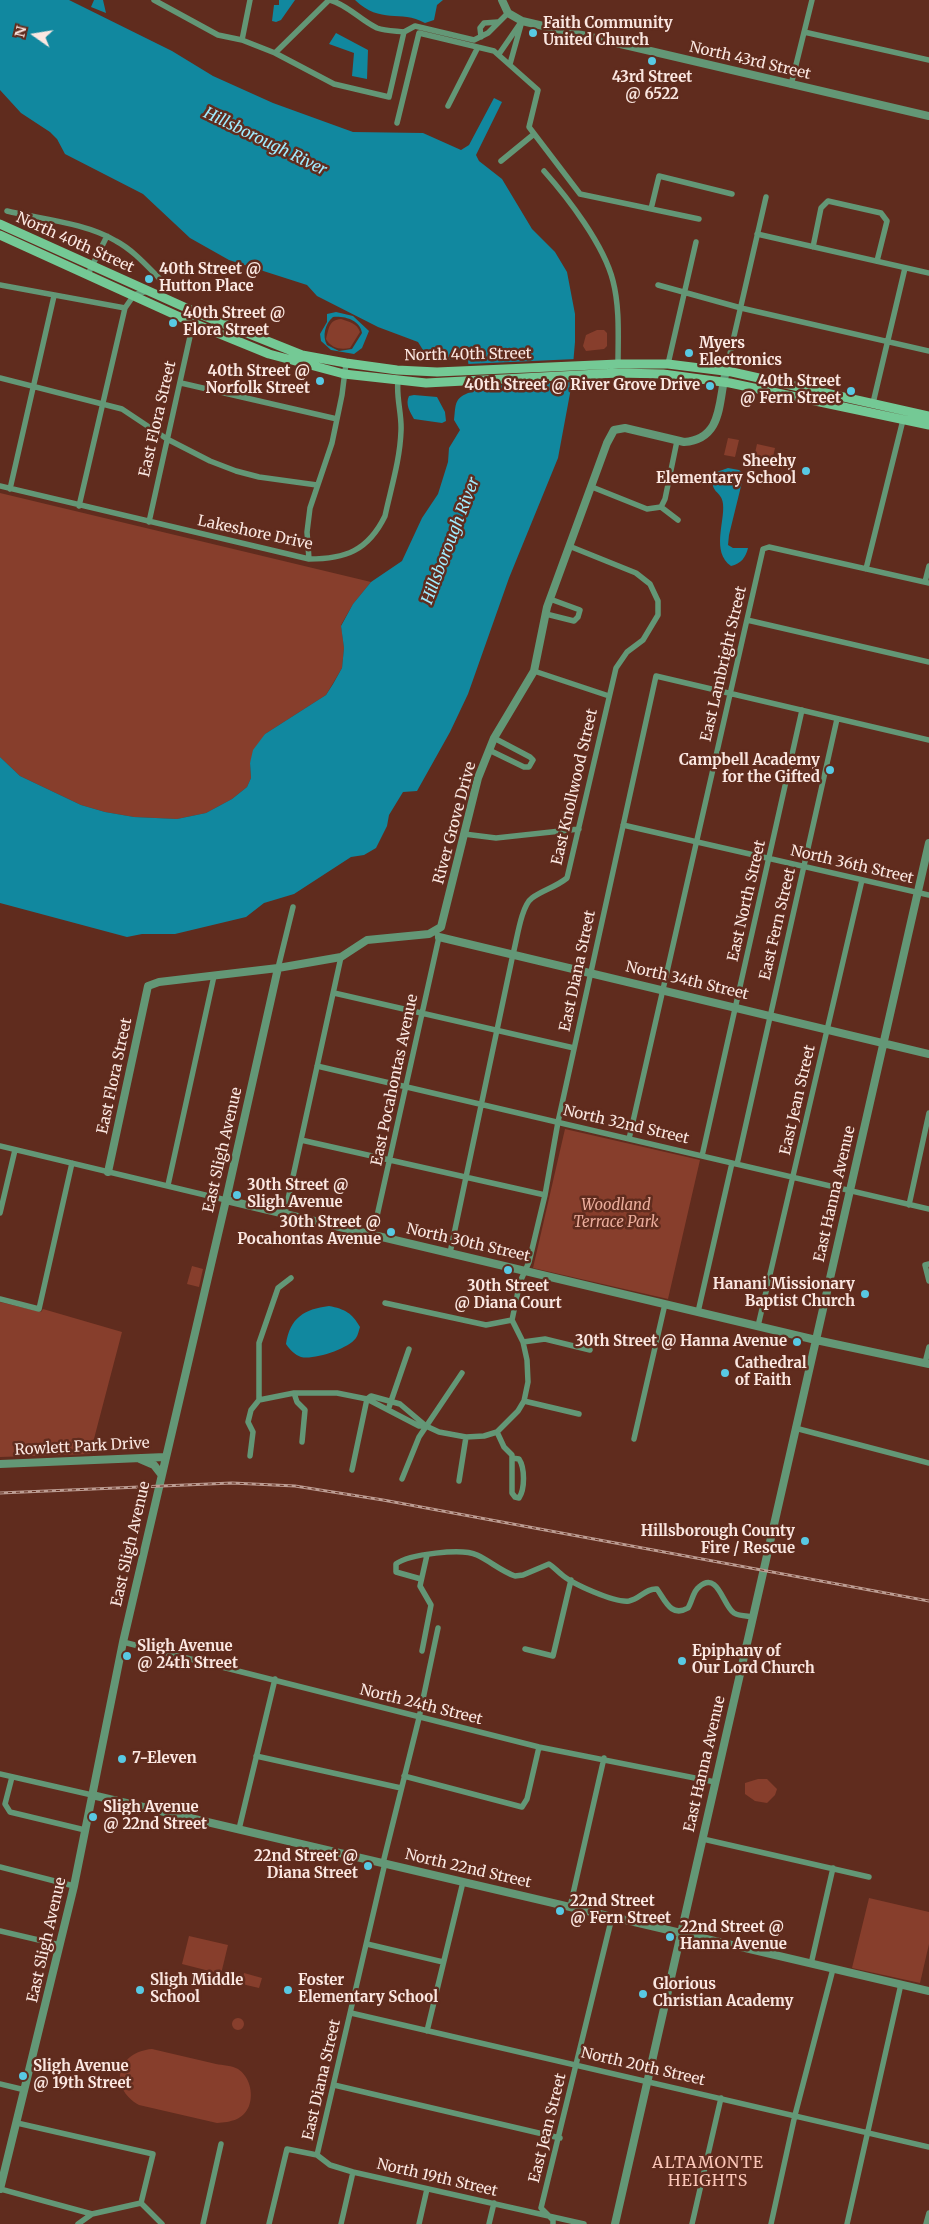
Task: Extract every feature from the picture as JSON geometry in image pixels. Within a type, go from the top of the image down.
[{"type":"main road","name":"North 40th Street","points":[[0,224],[248,335],[302,355],[397,370],[467,371],[587,365],[668,364],[726,371],[929,416]]},
{"type":"main road","name":"North 40th Street","points":[[0,235],[193,323],[269,354],[344,374],[426,383],[618,373],[663,374],[723,382],[929,426]]},
{"type":"main road","points":[[903,420],[908,417],[929,416]]},
{"type":"street","points":[[242,40],[250,0]]},
{"type":"street","points":[[276,54],[330,0],[342,3],[354,14],[378,28],[404,32],[415,26],[474,40],[481,37],[508,13],[502,0]]},
{"type":"street","points":[[790,85],[812,0]]},
{"type":"street","points":[[156,1],[218,35],[242,40],[276,54],[334,84],[389,97],[404,32]]},
{"type":"street","name":"North 43rd Street","points":[[508,13],[522,21],[929,116]]},
{"type":"street","points":[[499,54],[522,21]]},
{"type":"street","points":[[510,64],[522,21]]},
{"type":"street","points":[[481,37],[480,28],[484,23],[498,22]]},
{"type":"street","points":[[804,32],[929,60]]},
{"type":"street","points":[[397,123],[418,33],[478,47],[499,54],[538,90],[529,127],[580,194],[698,219]]},
{"type":"street","points":[[448,106],[478,47]]},
{"type":"street","points":[[501,161],[534,134]]},
{"type":"street","points":[[544,171],[567,197],[604,257],[613,280],[617,309],[618,373]]},
{"type":"street","points":[[651,209],[659,176],[732,194]]},
{"type":"street","points":[[726,371],[766,197]]},
{"type":"street","points":[[813,247],[821,208],[828,201],[881,213],[887,221],[877,261]]},
{"type":"street","points":[[8,211],[90,230],[107,236],[127,248],[160,280]]},
{"type":"street","points":[[757,234],[929,273]]},
{"type":"street","points":[[88,274],[107,236]]},
{"type":"street","points":[[668,364],[696,242]]},
{"type":"street","points":[[873,404],[905,268]]},
{"type":"street","points":[[0,285],[125,308]]},
{"type":"street","points":[[658,285],[741,308],[929,351]]},
{"type":"street","points":[[79,506],[125,308],[134,295],[148,291]]},
{"type":"street","points":[[10,489],[54,296]]},
{"type":"street","name":"East Flora Street","points":[[149,522],[193,323]]},
{"type":"street","points":[[308,559],[307,532],[310,508],[327,461],[337,419],[346,363]]},
{"type":"street","name":"River Grove Drive","points":[[437,934],[443,923],[478,778],[494,738],[534,671],[550,599],[607,442],[614,430],[625,428],[677,440],[693,441],[712,428],[718,417],[726,371]]},
{"type":"street","points":[[0,378],[102,402],[122,409],[167,439],[236,472],[317,485]]},
{"type":"street","name":"Lakeshore Drive","points":[[0,486],[308,559],[325,559],[350,554],[362,547],[385,516],[400,449],[401,417],[397,399],[398,381]]},
{"type":"street","points":[[181,383],[337,419]]},
{"type":"street","points":[[903,420],[866,569],[927,583],[929,566]]},
{"type":"street","points":[[661,507],[666,499],[677,440]]},
{"type":"street","points":[[592,487],[647,509],[661,507],[678,520]]},
{"type":"street","name":"East Knollwood Street","points":[[450,1253],[513,954],[525,907],[532,899],[557,887],[567,878],[616,668],[628,652],[644,640],[658,615],[658,601],[650,584],[636,573],[569,546]]},
{"type":"street","name":"East Lambright Street","points":[[628,1139],[763,549],[765,547],[866,569]]},
{"type":"street","points":[[546,614],[574,621],[578,617],[580,610],[550,599]]},
{"type":"street","points":[[747,620],[929,662]]},
{"type":"street","points":[[534,671],[608,696]]},
{"type":"street","name":"East Diana Street","points":[[512,1320],[520,1282],[529,1262],[545,1195],[558,1122],[656,676],[730,693]]},
{"type":"street","points":[[730,693],[929,740]]},
{"type":"street","name":"East North Street","points":[[702,1156],[802,710]]},
{"type":"street","name":"East Fern Street","points":[[698,1312],[771,1015],[836,719]]},
{"type":"street","points":[[489,750],[524,767],[529,767],[532,764],[533,760],[530,757],[494,738]]},
{"type":"street","name":"North 36th Street","points":[[623,825],[929,895]]},
{"type":"street","points":[[464,834],[496,838],[579,829]]},
{"type":"street","name":"East Hanna Avenue","points":[[615,2224],[929,843]]},
{"type":"street","name":"East Jean Street","points":[[758,1326],[862,880]]},
{"type":"street","name":"East Sligh Avenue","points":[[0,2189],[74,1886],[122,1642],[293,907]]},
{"type":"street","points":[[168,1186],[214,976],[278,968],[341,957],[367,940],[437,934]]},
{"type":"street","name":"North 34th Street","points":[[437,934],[929,1054]]},
{"type":"street","name":"East Pocahontas Avenue","points":[[373,1234],[423,1012],[437,934]]},
{"type":"street","points":[[285,1213],[341,957]]},
{"type":"street","name":"East Flora Street","points":[[108,1172],[148,986],[159,982],[214,976]]},
{"type":"street","points":[[334,992],[574,1048]]},
{"type":"street","name":"North 32nd Street","points":[[317,1066],[929,1210]]},
{"type":"street","points":[[909,1205],[929,1113]]},
{"type":"street","points":[[301,1140],[545,1195]]},
{"type":"street","name":"North 30th Street","points":[[0,1146],[816,1340],[927,1364]]},
{"type":"street","points":[[0,1213],[15,1150]]},
{"type":"street","points":[[0,1299],[39,1308],[72,1164]]},
{"type":"street","points":[[929,1264],[924,1265],[929,1281]]},
{"type":"street","points":[[250,1456],[253,1432],[248,1422],[251,1410],[259,1400],[260,1343],[278,1288],[291,1278]]},
{"type":"street","points":[[352,1470],[367,1399],[371,1396],[391,1401],[407,1409],[426,1426],[439,1432],[466,1438],[497,1432],[518,1412],[524,1401],[528,1382],[528,1360],[523,1342],[512,1320],[486,1325],[385,1303]]},
{"type":"street","points":[[634,1439],[665,1304]]},
{"type":"street","points":[[523,1342],[546,1339],[590,1350]]},
{"type":"street","points":[[927,1364],[929,1347]]},
{"type":"street","points":[[388,1410],[408,1349]]},
{"type":"street","points":[[402,1479],[419,1437],[462,1373]]},
{"type":"street","points":[[259,1400],[294,1393],[338,1393],[367,1399],[419,1426],[426,1426]]},
{"type":"street","points":[[294,1393],[297,1402],[305,1410],[302,1442]]},
{"type":"street","points":[[524,1401],[579,1414]]},
{"type":"street","points":[[796,1428],[929,1463]]},
{"type":"street","points":[[497,1432],[512,1458],[512,1493],[515,1497],[519,1498],[523,1484],[521,1461],[512,1458]]},
{"type":"street","points":[[458,1481],[466,1438]]},
{"type":"street","name":"Rowlett Park Drive","points":[[0,1464],[165,1457]]},
{"type":"street","points":[[136,1458],[154,1465],[161,1474]]},
{"type":"street","points":[[421,1579],[396,1572],[395,1566],[397,1563],[407,1559],[427,1555],[470,1553],[515,1576],[523,1575],[549,1564],[570,1580],[608,1598],[627,1602],[653,1589],[657,1590],[670,1609],[688,1608],[699,1587],[706,1583],[712,1584],[721,1591],[732,1612],[738,1615],[753,1616]]},
{"type":"street","points":[[422,1651],[431,1605],[420,1586],[427,1555]]},
{"type":"street","points":[[525,1649],[553,1656],[570,1580]]},
{"type":"street","name":"East Diana Street","points":[[317,2155],[367,1944],[401,1788],[419,1718],[438,1628]]},
{"type":"street","name":"North 24th Street","points":[[122,1642],[539,1747],[604,1758],[715,1782]]},
{"type":"street","points":[[239,1829],[275,1680]]},
{"type":"street","points":[[404,1776],[522,1807],[528,1799],[539,1747]]},
{"type":"street","points":[[256,1756],[401,1788]]},
{"type":"street","points":[[570,1907],[604,1758]]},
{"type":"street","name":"North 22nd Street","points":[[0,1774],[929,1991]]},
{"type":"street","points":[[12,1777],[5,1804],[10,1812],[85,1830]]},
{"type":"street","points":[[703,1838],[869,1877]]},
{"type":"street","points":[[0,1867],[74,1886]]},
{"type":"street","points":[[811,1964],[833,1868]]},
{"type":"street","points":[[427,2030],[463,1882]]},
{"type":"street","name":"East Jean Street","points":[[547,2215],[541,2208],[560,2138],[612,1917]]},
{"type":"street","points":[[0,1931],[60,1945]]},
{"type":"street","points":[[367,1944],[443,1962]]},
{"type":"street","points":[[771,2224],[795,2115],[833,1969]]},
{"type":"street","points":[[847,2224],[901,1984]]},
{"type":"street","name":"North 20th Street","points":[[351,2013],[929,2147]]},
{"type":"street","points":[[0,2084],[25,2090]]},
{"type":"street","points":[[334,2085],[560,2138]]},
{"type":"street","points":[[692,2224],[721,2098]]},
{"type":"street","points":[[17,2124],[153,2154],[141,2203]]},
{"type":"street","points":[[203,2224],[221,2144]]},
{"type":"street","name":"East Diana Street","points":[[269,2224],[287,2148]]},
{"type":"street","name":"North 19th Street","points":[[287,2148],[317,2155],[330,2165],[353,2172],[584,2224]]},
{"type":"street","points":[[341,2224],[353,2172]]},
{"type":"street","points":[[419,2224],[427,2188]]},
{"type":"street","points":[[0,2189],[92,2214]]},
{"type":"street","points":[[78,2224],[92,2214],[141,2203]]},
{"type":"street","points":[[141,2203],[162,2224]]},
{"type":"street","points":[[489,2224],[494,2203]]},
{"type":"street","points":[[926,2224],[929,2213]]},
{"type":"street","points":[[547,2215],[553,2220],[554,2224]]},
{"type":"green space","points":[[341,319],[355,325],[360,332],[350,348],[336,348],[326,339],[332,323]]},
{"type":"green space","points":[[597,330],[604,330],[607,333],[607,346],[604,349],[586,351],[583,346],[586,335]]},
{"type":"green space","points":[[728,438],[739,440],[735,457],[724,455]]},
{"type":"green space","points":[[757,444],[775,448],[771,466],[753,462]]},
{"type":"green space","points":[[0,493],[371,582],[353,604],[341,625],[344,648],[342,668],[326,695],[265,734],[250,763],[251,778],[247,787],[232,799],[206,813],[177,819],[134,817],[105,812],[81,805],[20,776],[0,757]]},
{"type":"green space","name":"Woodland Terrace Park","points":[[565,1129],[700,1160],[668,1299],[533,1268]]},
{"type":"green space","points":[[192,1266],[203,1269],[199,1287],[187,1284]]},
{"type":"green space","points":[[0,1302],[41,1312],[43,1309],[122,1332],[90,1454],[0,1457]]},
{"type":"green space","points":[[758,1779],[767,1779],[777,1789],[775,1795],[767,1803],[755,1801],[745,1794],[745,1783]]},
{"type":"green space","points":[[869,1898],[929,1912],[929,1944],[920,1983],[852,1968]]},
{"type":"green space","points":[[189,1936],[228,1945],[221,1974],[182,1964]]},
{"type":"green space","points":[[244,1973],[262,1978],[259,1988],[242,1984]]},
{"type":"green space","points":[[236,2018],[240,2018],[244,2024],[240,2030],[236,2030],[232,2026],[232,2022]]},
{"type":"green space","points":[[152,2049],[238,2069],[248,2080],[251,2090],[249,2106],[246,2111],[236,2119],[217,2123],[139,2105],[129,2098],[123,2089],[120,2080],[121,2071],[124,2063],[131,2056]]},
{"type":"water","name":"Hillsborough River","points":[[0,0],[69,0],[172,51],[213,76],[273,103],[353,132],[423,133],[461,150],[469,145],[494,98],[502,102],[476,155],[479,161],[502,179],[532,229],[555,252],[567,272],[575,314],[575,342],[571,388],[558,458],[509,578],[468,694],[450,732],[417,791],[403,792],[389,815],[387,826],[376,848],[364,855],[351,857],[294,894],[264,903],[246,917],[175,934],[142,934],[127,937],[0,903],[0,757],[20,776],[81,805],[105,812],[134,817],[177,819],[206,813],[232,799],[247,787],[251,778],[250,763],[253,750],[265,734],[326,695],[342,668],[344,648],[341,626],[353,604],[371,582],[402,561],[422,518],[438,494],[448,462],[449,448],[460,430],[454,420],[456,405],[461,397],[471,392],[468,360],[433,357],[423,350],[418,342],[378,327],[317,296],[307,285],[229,260],[190,238],[143,194],[65,154],[57,139],[50,132],[21,113],[0,90]]},
{"type":"water","points":[[94,0],[103,0],[106,13],[91,7]]},
{"type":"water","points":[[279,0],[295,0],[281,20],[276,22],[272,21],[274,5],[279,5]]},
{"type":"water","points":[[355,0],[443,0],[437,5],[434,20],[425,23],[407,17],[382,15],[364,8]]},
{"type":"water","points":[[336,33],[368,50],[367,79],[352,76],[354,53],[329,44]]},
{"type":"water","points":[[336,312],[353,316],[369,331],[362,348],[354,354],[331,350],[321,341],[320,334],[327,322],[327,314]],"holes":[[[333,317],[347,318],[355,322],[361,329],[362,333],[352,349],[339,351],[327,345],[325,338],[326,327]]]},
{"type":"water","points":[[409,396],[437,397],[445,412],[446,421],[442,423],[414,419],[408,408],[408,402]]},
{"type":"water","points":[[728,468],[739,470],[744,474],[728,545],[733,548],[748,548],[742,560],[738,564],[731,566],[725,560],[720,545],[723,504],[713,485],[714,473]]},
{"type":"water","points":[[329,1306],[344,1310],[354,1318],[360,1327],[356,1338],[339,1350],[322,1355],[301,1357],[295,1354],[286,1344],[295,1321],[305,1312]]},
{"type":"pier","points":[[576,359],[574,382],[468,387],[467,364]]},
{"type":"railway","points":[[0,1493],[232,1483],[295,1486],[383,1500],[929,1601]]},
{"type":"place","name":"Faith Community United Church","points":[[533,33]]},
{"type":"place","name":"43rd Street @ 6522","points":[[652,61]]},
{"type":"place","name":"40th Street @ Hutton Place","points":[[149,279]]},
{"type":"place","name":"40th Street @ Flora Street","points":[[173,323]]},
{"type":"place","name":"Myers Electronics","points":[[689,353]]},
{"type":"place","name":"40th Street @ Norfolk Street","points":[[320,381]]},
{"type":"place","name":"40th Street @ River Grove Drive","points":[[710,386]]},
{"type":"place","name":"40th Street @ Fern Street","points":[[851,391]]},
{"type":"place","name":"Sheehy Elementary School","points":[[806,471]]},
{"type":"place","name":"Campbell Academy for the Gifted","points":[[830,770]]},
{"type":"place","name":"30th Street @ Sligh Avenue","points":[[237,1195]]},
{"type":"place","name":"30th Street @ Pocahontas Avenue","points":[[391,1232]]},
{"type":"place","name":"30th Street @ Diana Court","points":[[508,1270]]},
{"type":"place","name":"Hanani Missionary Baptist Church","points":[[865,1294]]},
{"type":"place","name":"30th Street @ Hanna Avenue","points":[[797,1342]]},
{"type":"place","name":"Cathedral of Faith","points":[[725,1373]]},
{"type":"place","name":"Hillsborough County Fire / Rescue","points":[[805,1541]]},
{"type":"place","name":"Sligh Avenue @ 24th Street","points":[[127,1656]]},
{"type":"place","name":"Epiphany of Our Lord Church","points":[[682,1661]]},
{"type":"place","name":"7-Eleven","points":[[122,1759]]},
{"type":"place","name":"Sligh Avenue @ 22nd Street","points":[[93,1817]]},
{"type":"place","name":"22nd Street @ Diana Street","points":[[368,1866]]},
{"type":"place","name":"22nd Street @ Fern Street","points":[[560,1911]]},
{"type":"place","name":"22nd Street @ Hanna Avenue","points":[[670,1937]]},
{"type":"place","name":"Sligh Middle School","points":[[140,1990]]},
{"type":"place","name":"Foster Elementary School","points":[[288,1990]]},
{"type":"place","name":"Glorious Christian Academy","points":[[643,1994]]},
{"type":"place","name":"Sligh Avenue @ 19th Street","points":[[23,2076]]},
{"type":"district","name":"ALTAMONTE HEIGHTS","points":[[708,2172]]}]
